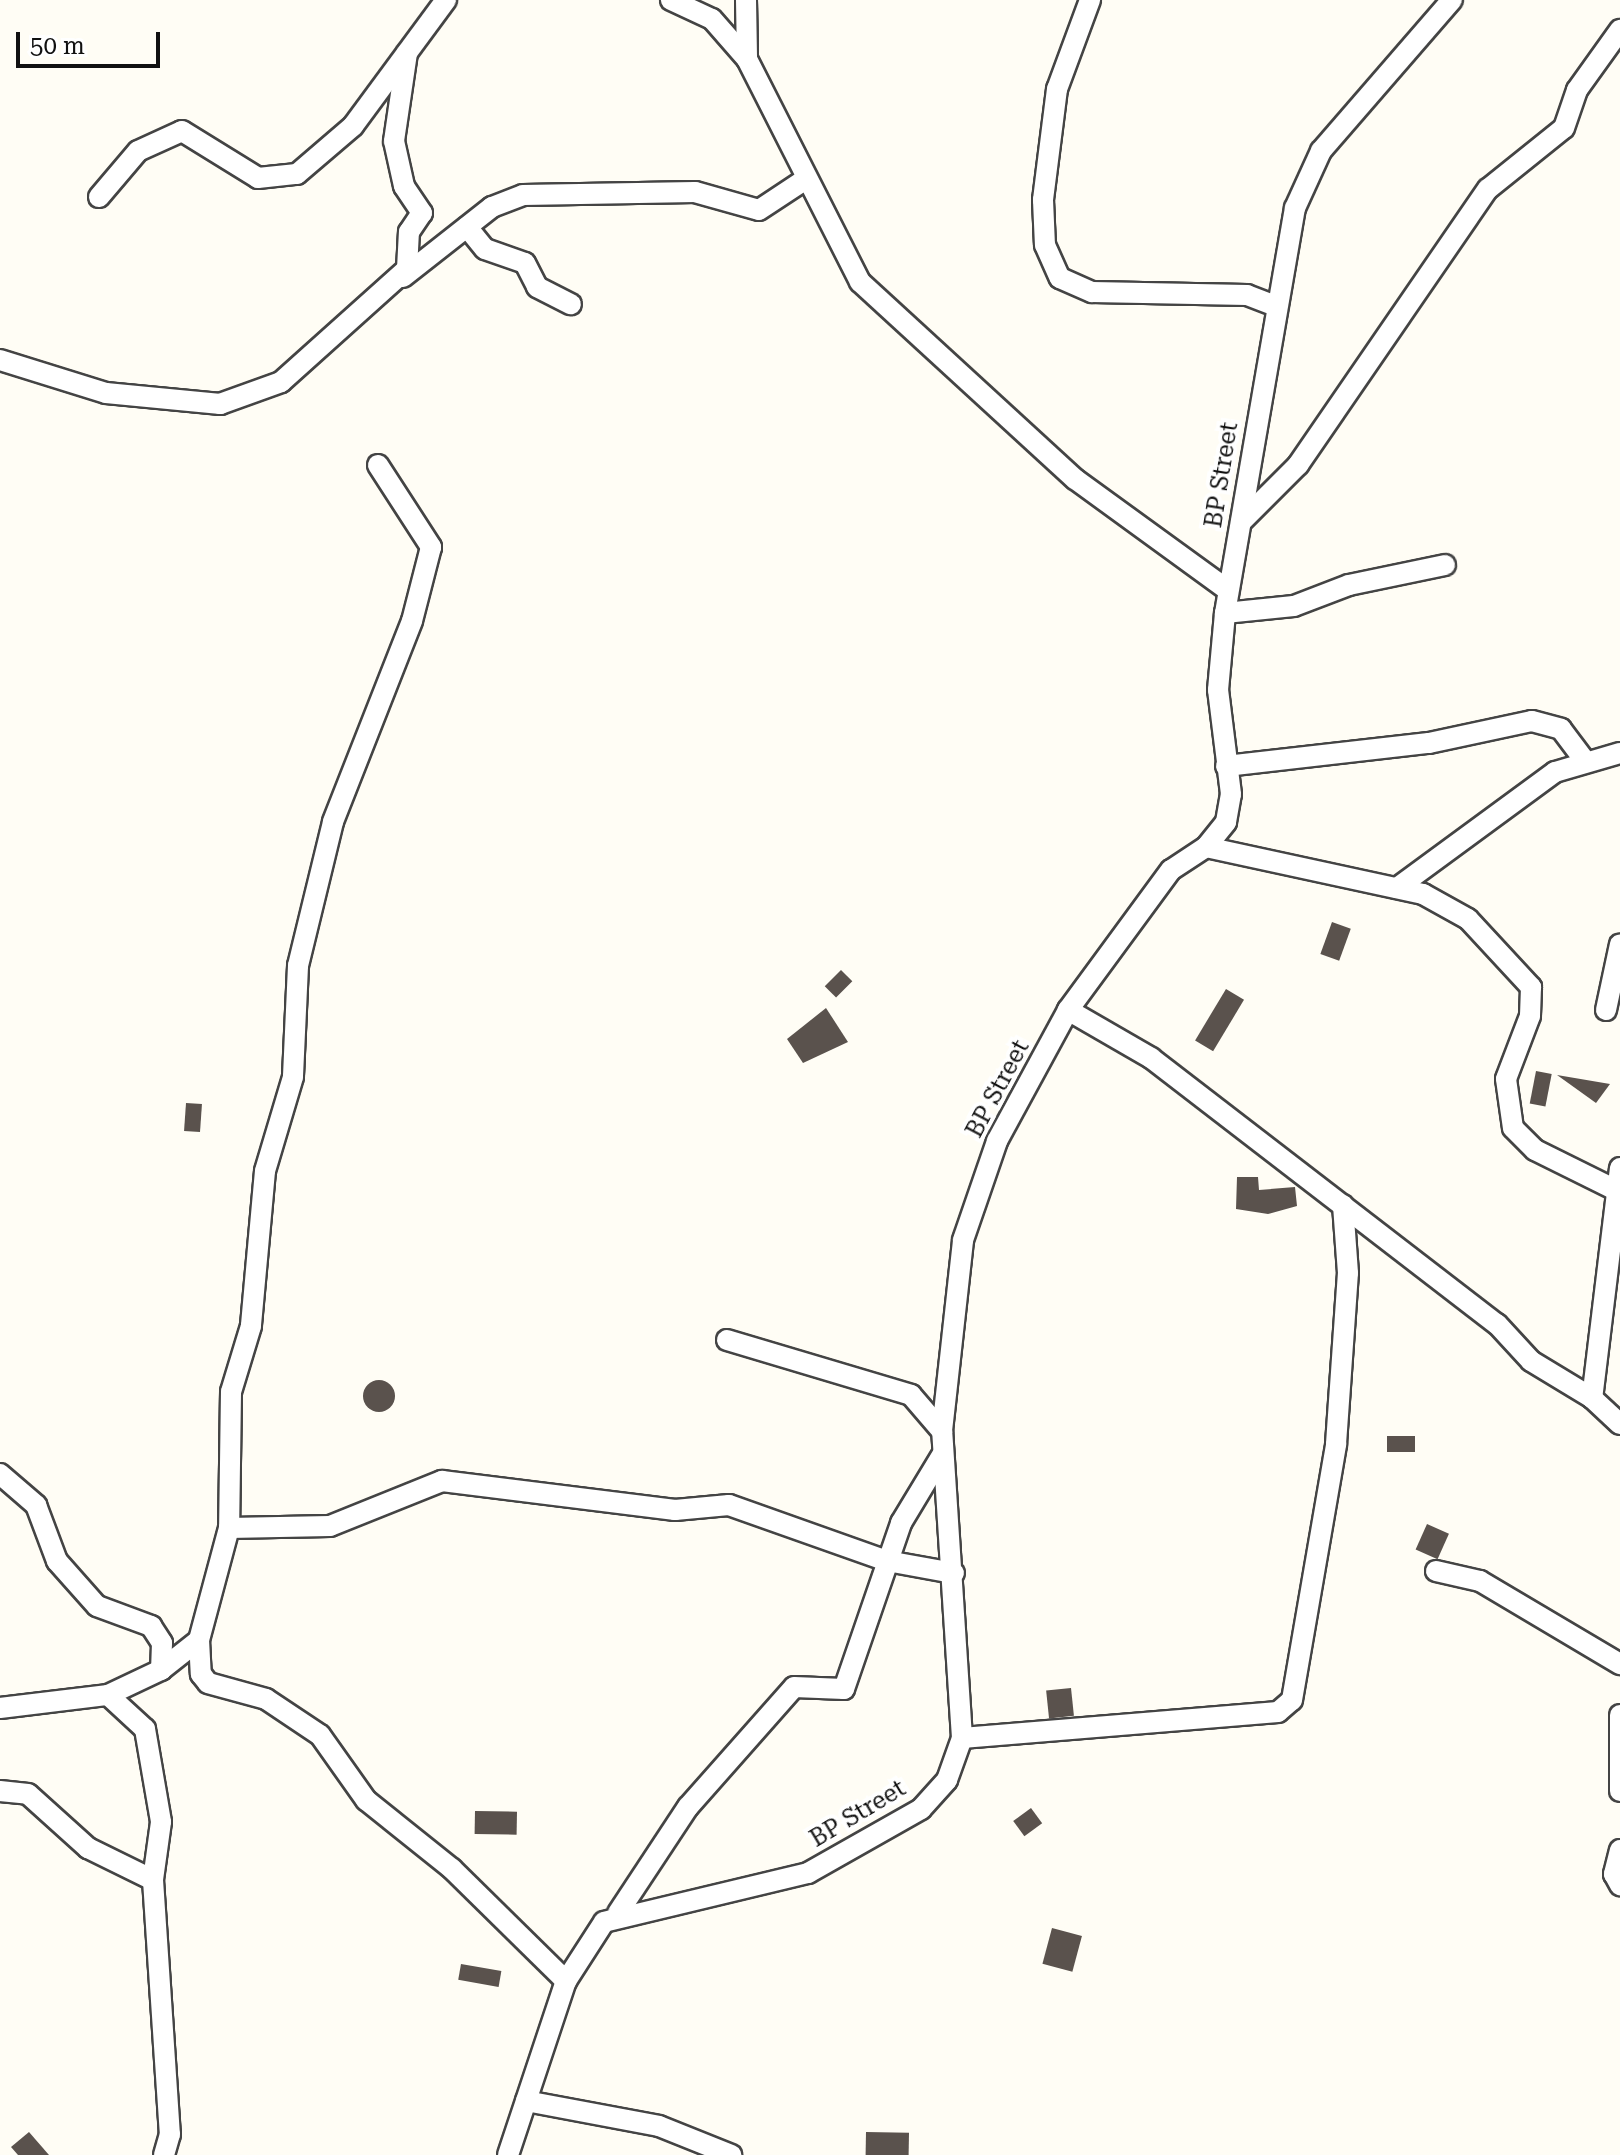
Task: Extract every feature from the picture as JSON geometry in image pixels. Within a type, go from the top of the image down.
[{"type":"street","points":[[99,197],[138,151],[182,131],[258,178],[297,174],[353,126],[446,0]]},
{"type":"street","points":[[671,0],[712,19],[747,59],[860,282],[1075,479],[1228,590]]},
{"type":"street","points":[[746,0],[747,59]]},
{"type":"street","points":[[1090,0],[1057,89],[1043,200],[1045,245],[1060,278],[1092,292],[1247,295],[1275,306]]},
{"type":"street","name":"BP Street","points":[[618,1913],[808,1873],[921,1809],[947,1780],[962,1738],[954,1573],[942,1431],[963,1240],[997,1141],[1068,1010],[1171,870],[1206,847],[1226,822],[1226,766],[1218,690],[1225,613],[1275,306],[1295,208],[1321,151],[1452,0]]},
{"type":"street","points":[[1241,522],[1314,444],[1479,200],[1564,128],[1577,90],[1620,30]]},
{"type":"street","points":[[403,277],[409,232],[422,213],[404,186],[394,141],[407,53]]},
{"type":"street","points":[[0,360],[106,393],[220,404],[281,382],[403,277],[467,227],[523,195],[695,192],[759,210],[806,179]]},
{"type":"street","points":[[467,227],[485,249],[525,263],[537,287],[571,304]]},
{"type":"street","points":[[378,465],[431,547],[412,621],[333,822],[298,966],[293,1077],[265,1171],[251,1326],[231,1392],[229,1528],[199,1640],[208,1683],[266,1699],[320,1735],[366,1800],[452,1869],[566,1981]]},
{"type":"street","points":[[1225,613],[1294,606],[1349,585],[1445,565]]},
{"type":"street","points":[[1226,766],[1429,743],[1532,721],[1561,729],[1584,760]]},
{"type":"street","points":[[1397,888],[1555,772],[1584,760],[1620,753]]},
{"type":"street","points":[[1206,847],[1397,888],[1468,919],[1526,974],[1530,1016],[1506,1079],[1513,1128],[1535,1150],[1614,1189]]},
{"type":"street","points":[[1606,1010],[1620,944]]},
{"type":"street","points":[[1068,1010],[1151,1058],[1497,1324],[1531,1361],[1592,1398],[1620,1424]]},
{"type":"street","points":[[1592,1398],[1618,1227],[1614,1189],[1620,1168]]},
{"type":"street","points":[[962,1738],[1278,1712],[1292,1700],[1336,1444],[1348,1273],[1343,1205]]},
{"type":"street","points":[[727,1340],[911,1395],[942,1431]]},
{"type":"street","points":[[508,2155],[566,1981],[589,1941],[618,1913],[688,1807],[794,1687],[844,1689],[887,1561],[942,1455]]},
{"type":"street","points":[[0,1474],[36,1505],[57,1561],[97,1606],[151,1626],[162,1643],[161,1670]]},
{"type":"street","points":[[229,1528],[330,1526],[442,1481],[660,1508],[729,1505],[887,1561],[954,1573]]},
{"type":"street","points":[[1436,1571],[1480,1581],[1620,1664]]},
{"type":"street","points":[[0,1708],[108,1695],[161,1670],[199,1640]]},
{"type":"street","points":[[108,1695],[151,1743],[161,1822],[153,1880],[170,2134],[164,2155]]},
{"type":"street","points":[[1620,1715],[1620,1791]]},
{"type":"street","points":[[0,1791],[28,1794],[88,1848],[153,1880]]},
{"type":"street","points":[[1620,1850],[1614,1874],[1620,1885]]},
{"type":"street","points":[[526,2101],[659,2126],[731,2155]]},
{"type":"building","points":[[1332,922],[1351,929],[1339,961],[1320,954]]},
{"type":"building","points":[[841,970],[852,981],[836,998],[825,986]]},
{"type":"building","points":[[1226,989],[1244,1000],[1213,1051],[1195,1040]]},
{"type":"building","points":[[826,1008],[848,1042],[803,1063],[787,1039]]},
{"type":"building","points":[[1536,1071],[1552,1074],[1545,1106],[1530,1103]]},
{"type":"building","points":[[1557,1075],[1610,1084],[1596,1103]]},
{"type":"building","points":[[186,1103],[202,1104],[200,1132],[184,1131]]},
{"type":"building","points":[[1237,1177],[1258,1177],[1259,1190],[1295,1187],[1297,1206],[1268,1214],[1236,1209]]},
{"type":"building","points":[[379,1380],[390,1385],[395,1396],[390,1407],[379,1412],[368,1407],[363,1396],[368,1385]]},
{"type":"building","points":[[1387,1436],[1415,1436],[1415,1452],[1387,1452]]},
{"type":"building","points":[[1427,1524],[1449,1534],[1438,1559],[1416,1550]]},
{"type":"building","points":[[1071,1688],[1074,1716],[1049,1718],[1046,1691]]},
{"type":"building","points":[[1031,1808],[1042,1823],[1024,1836],[1013,1821]]},
{"type":"building","points":[[475,1811],[517,1812],[517,1835],[475,1834]]},
{"type":"building","points":[[1052,1928],[1082,1936],[1072,1972],[1042,1964]]},
{"type":"building","points":[[461,1964],[501,1971],[499,1987],[458,1980]]},
{"type":"building","points":[[29,2132],[49,2155],[18,2155],[11,2147]]},
{"type":"building","points":[[866,2132],[909,2133],[909,2155],[866,2155]]}]
